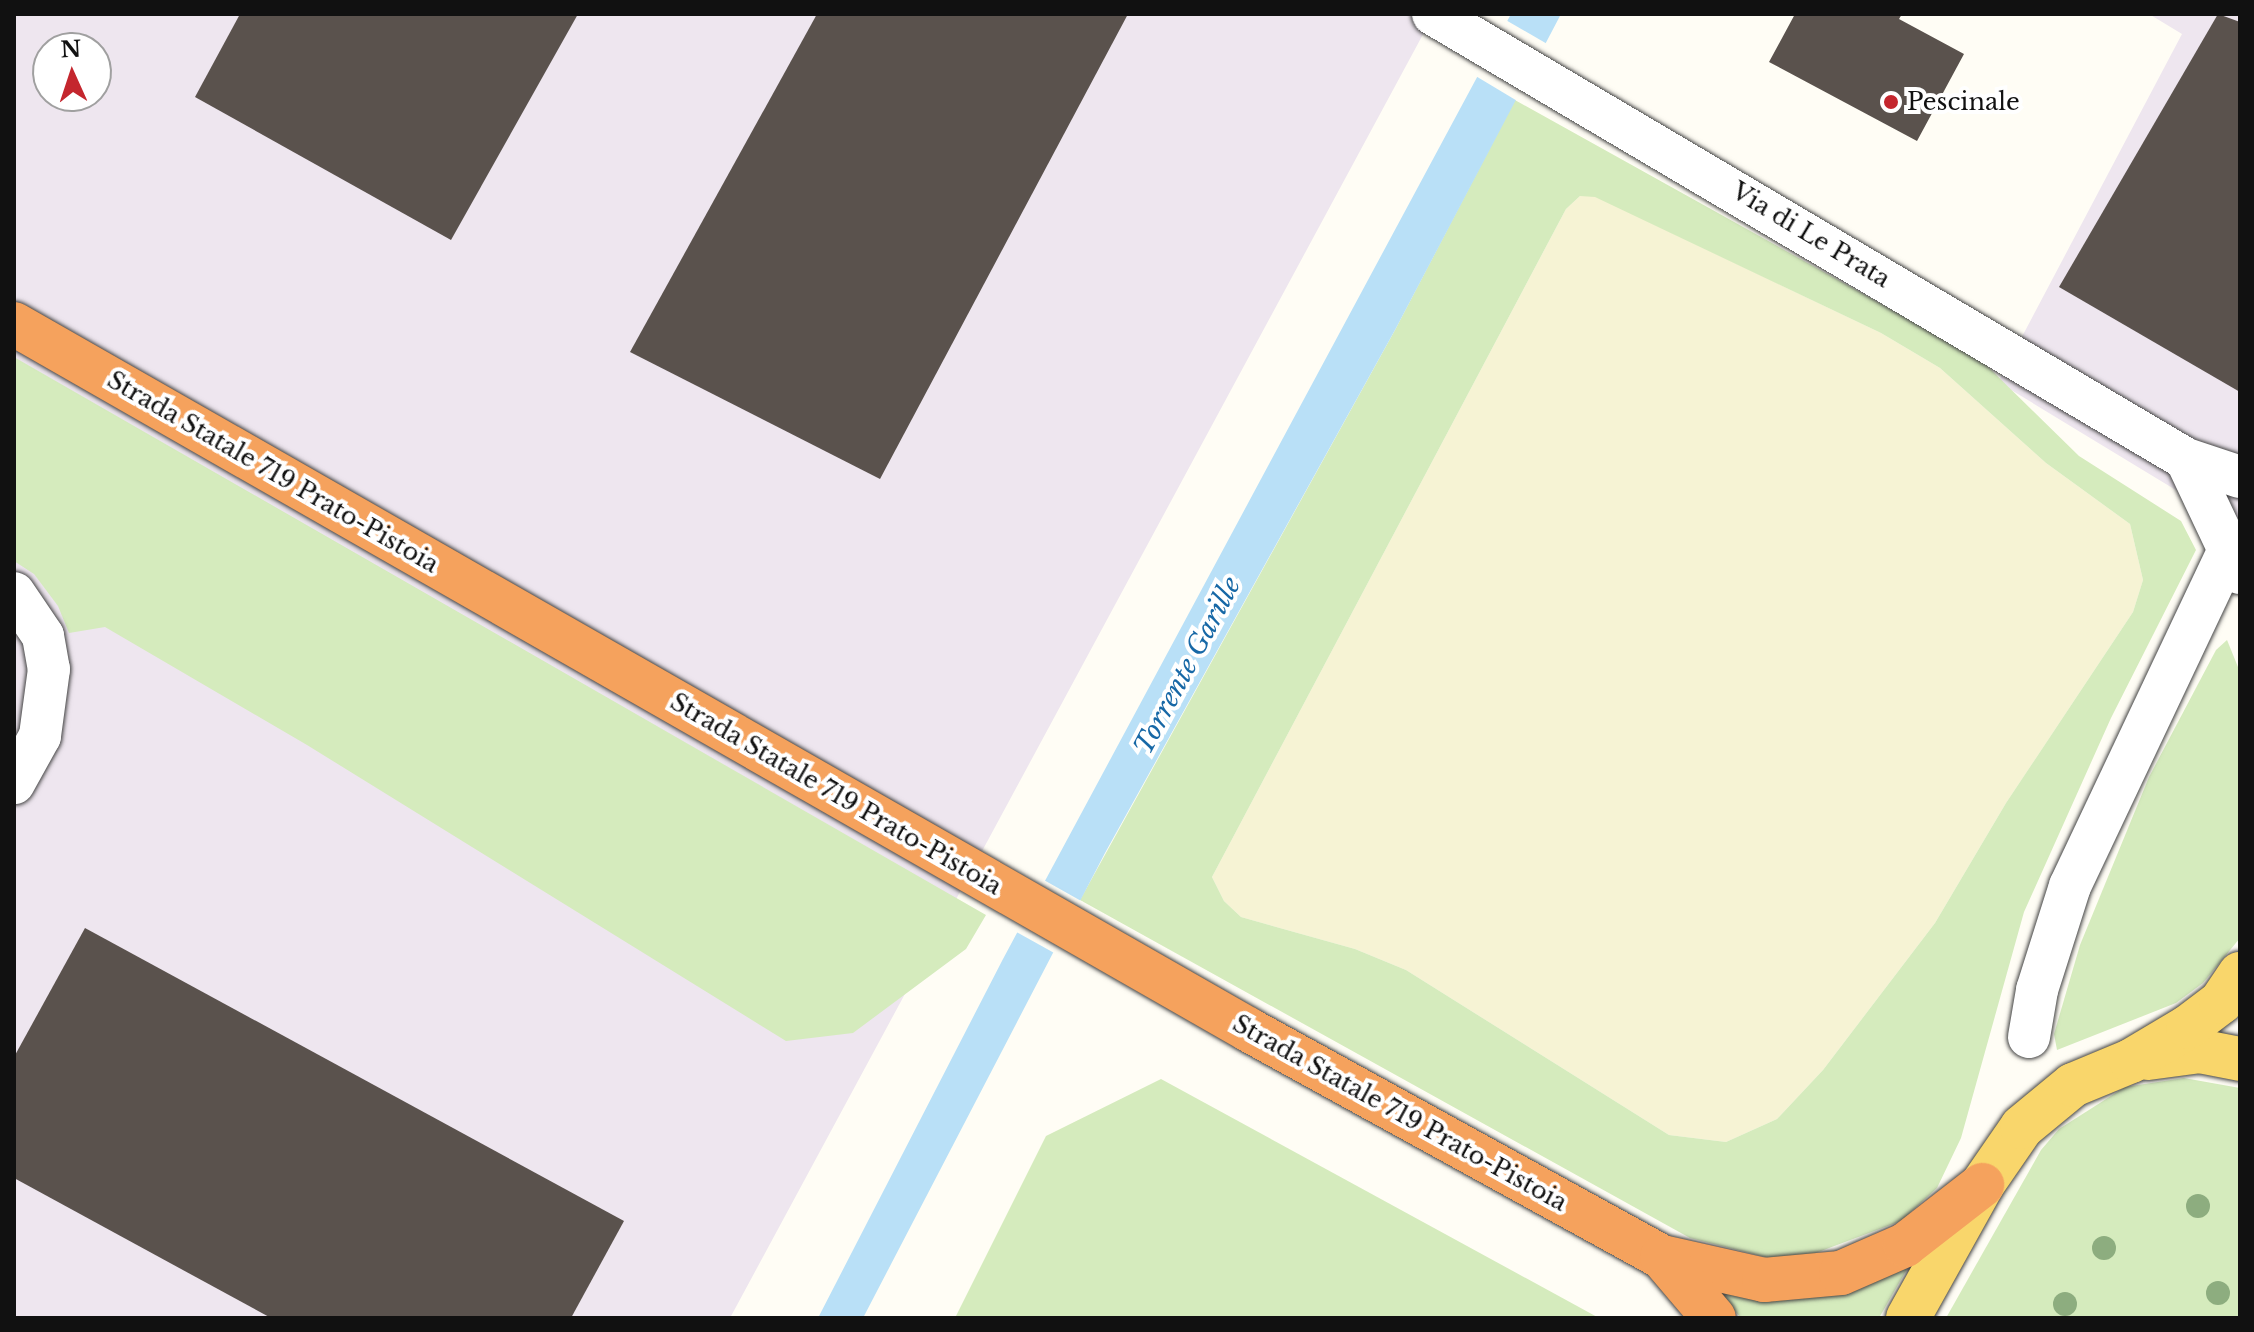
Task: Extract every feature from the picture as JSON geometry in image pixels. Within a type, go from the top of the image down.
[{"type":"highway","name":"Strada Statale 719 Prato-Pistoia","points":[[14,324],[1249,1030],[1662,1257]]},
{"type":"highway","points":[[1662,1257],[1764,1280],[1841,1273],[1905,1245],[1982,1185]]},
{"type":"highway","points":[[1662,1257],[1714,1318]]},
{"type":"main road","points":[[1908,1318],[1982,1185],[2022,1127],[2073,1085],[2131,1061],[2221,1002],[2240,974]]},
{"type":"main road","points":[[2131,1061],[2199,1051],[2240,1059]]},
{"type":"street","name":"Via di Le Prata","points":[[1445,21],[1538,73],[2186,459],[2240,477]]},
{"type":"street","points":[[2029,1037],[2037,990],[2070,886],[2235,560],[2186,459]]},
{"type":"street","points":[[14,593],[43,636],[49,669],[40,736],[14,783]]},
{"type":"shaded area","points":[[14,14],[1434,14],[730,1318],[14,1318]]},
{"type":"shaded area","points":[[2149,14],[2240,14],[2240,529],[1998,382],[2182,34]]},
{"type":"shaded area","points":[[1580,196],[1595,196],[1881,333],[1940,368],[2046,463],[2130,524],[2143,580],[2133,612],[2006,803],[1935,923],[1823,1070],[1777,1119],[1726,1142],[1669,1135],[1406,970],[1355,949],[1241,917],[1224,901],[1212,877],[1566,209]]},
{"type":"green space","points":[[1515,100],[1980,359],[2079,456],[2181,521],[2196,550],[2111,718],[2024,912],[1961,1138],[1937,1188],[1901,1221],[1813,1254],[1769,1258],[1690,1238],[1080,900],[1395,330]],"holes":[[[1580,196],[1595,197],[1881,333],[1940,368],[2046,463],[2130,524],[2143,580],[2133,612],[2006,803],[1935,923],[1823,1070],[1777,1119],[1726,1142],[1669,1135],[1406,970],[1355,949],[1241,917],[1224,901],[1212,877],[1566,209]]]},
{"type":"green space","points":[[14,357],[986,915],[966,949],[853,1033],[786,1041],[307,745],[105,627],[69,633],[58,606],[34,574],[14,561]]},
{"type":"green space","points":[[2227,640],[2240,672],[2240,938],[2203,983],[2176,1003],[2057,1050],[2054,1034],[2080,945],[2149,777],[2216,650]]},
{"type":"green space","points":[[2184,1078],[2240,1088],[2240,1318],[1946,1318],[2041,1150],[2059,1129],[2125,1087]]},
{"type":"green space","points":[[1161,1079],[1599,1318],[955,1318],[1046,1136]]},
{"type":"green space","points":[[1900,1266],[1907,1269],[1879,1318],[1741,1318],[1719,1293]]},
{"type":"water","name":"Torrente Garille","points":[[1511,14],[1561,14],[1395,330],[1105,853],[863,1318],[818,1318],[1003,959]]},
{"type":"pier","points":[[1504,19],[1549,45],[1519,102],[1474,75]]},
{"type":"pier","points":[[1042,879],[1083,902],[1056,954],[1013,930]]},
{"type":"building","points":[[240,14],[578,14],[451,240],[195,97]]},
{"type":"building","points":[[817,14],[1128,14],[880,479],[630,352]]},
{"type":"building","name":"Pescinale","points":[[1795,14],[1902,14],[1899,19],[1964,54],[1917,141],[1769,62]]},
{"type":"building","points":[[2218,14],[2240,22],[2240,392],[2059,287]]},
{"type":"building","points":[[85,928],[624,1221],[571,1318],[271,1318],[14,1178],[14,1057]]},
{"type":"place","name":"Pescinale","points":[[1891,102]]}]
